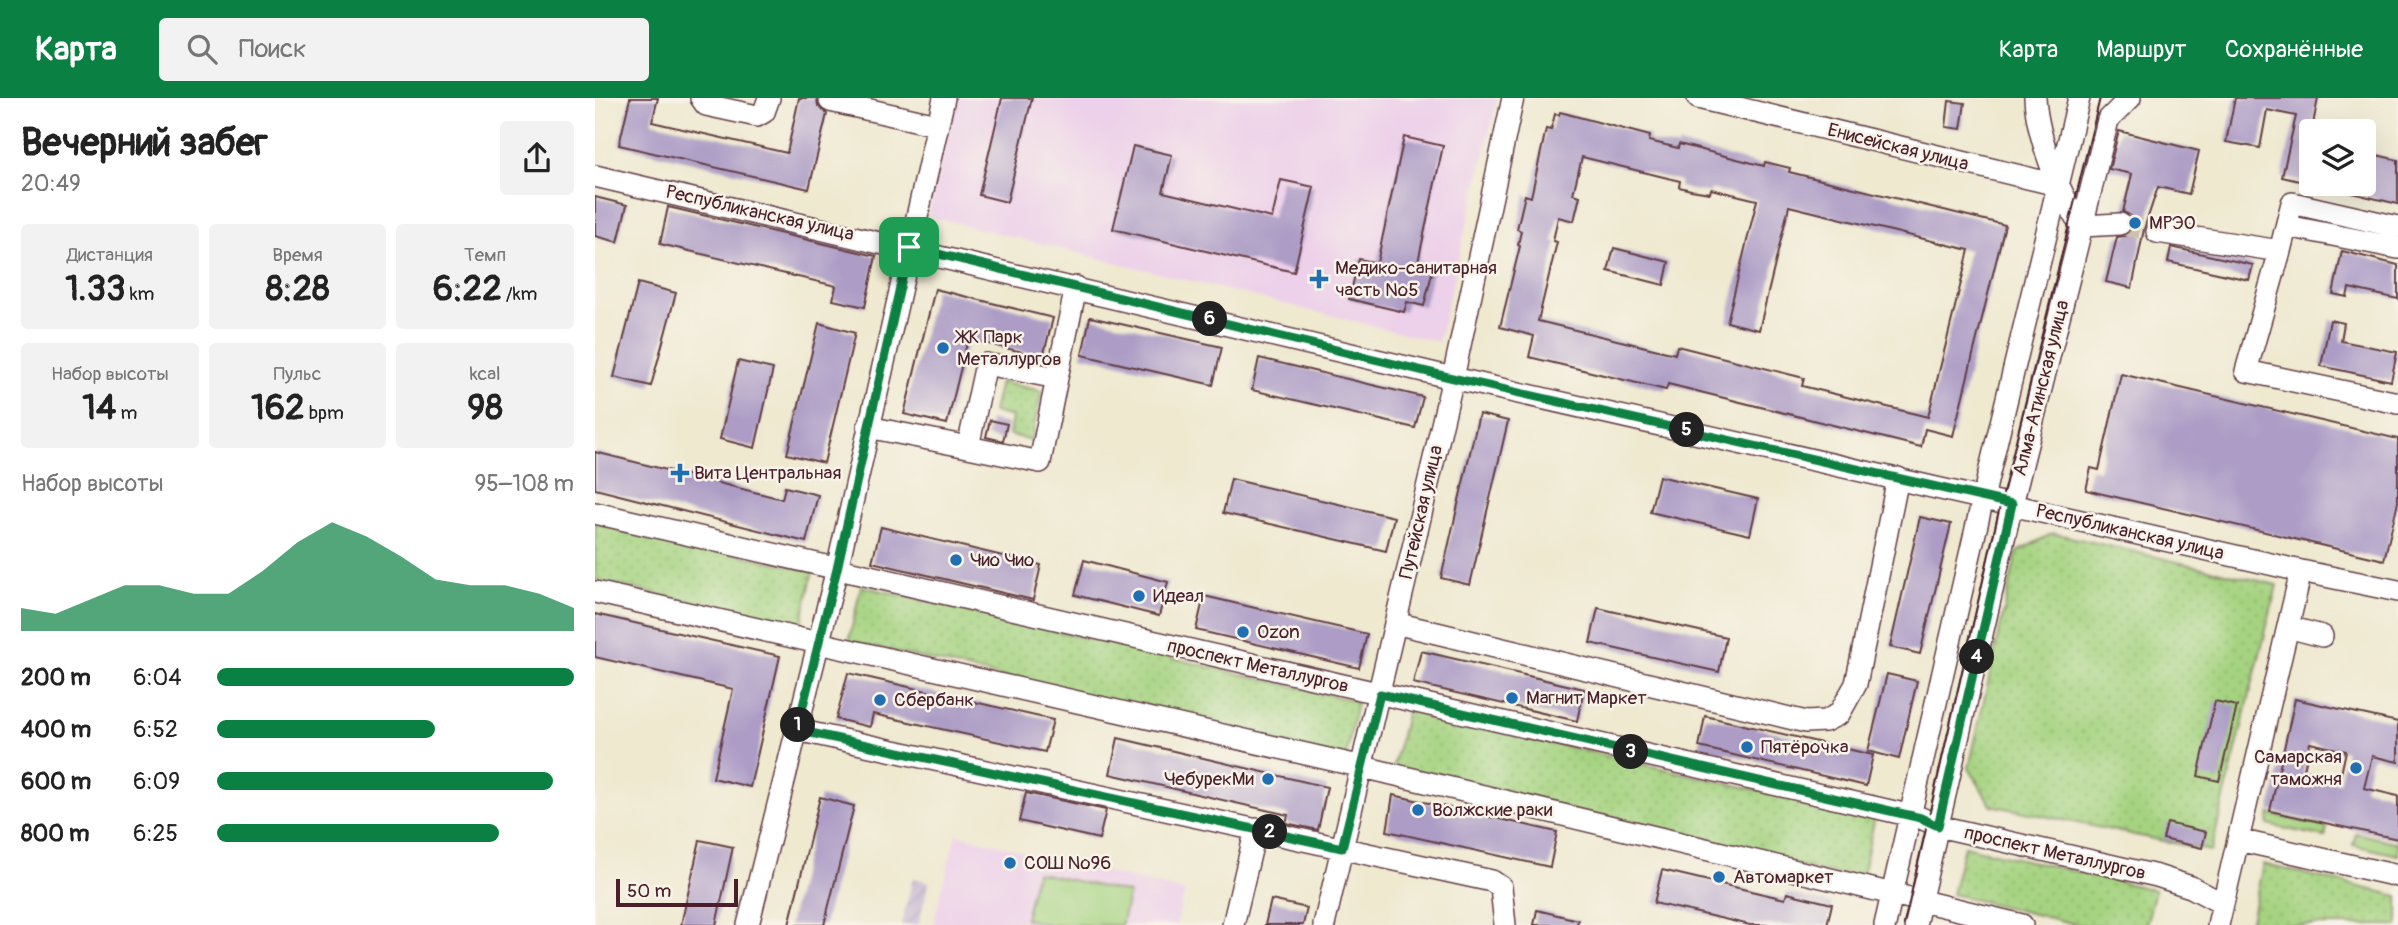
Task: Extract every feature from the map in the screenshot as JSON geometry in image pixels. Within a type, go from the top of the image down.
[{"type":"street","points":[[701,98],[706,105],[757,116],[764,113],[769,98]]},
{"type":"street","points":[[748,925],[837,569],[944,98]]},
{"type":"street","name":"Путейская улица","points":[[1324,925],[1453,378],[1513,98]]},
{"type":"street","name":"Енисейская улица","points":[[1697,98],[2057,185]]},
{"type":"street","name":"Алма-Атинская улица","points":[[1915,925],[2012,504],[2082,226],[2066,205],[2057,185],[2035,111],[2035,98]]},
{"type":"street","points":[[2057,185],[2079,98]]},
{"type":"street","points":[[2120,224],[2082,226],[2108,120],[2130,98]]},
{"type":"street","points":[[830,101],[937,125]]},
{"type":"street","name":"Республиканская улица","points":[[595,176],[909,247],[1453,378],[2398,591]]},
{"type":"street","name":"Алма-Атинская улица","points":[[1885,925],[1983,498],[2053,214],[2057,185]]},
{"type":"street","points":[[2398,227],[2292,203],[2246,371],[2398,403]]},
{"type":"street","points":[[2287,226],[2398,248]]},
{"type":"street","points":[[2157,232],[2280,251]]},
{"type":"street","points":[[868,427],[1040,462],[1076,287]]},
{"type":"street","points":[[968,447],[985,363],[1057,378]]},
{"type":"street","points":[[1395,623],[1807,722],[1825,721],[1839,714],[1857,684],[1898,478]]},
{"type":"street","name":"проспект Металлургов","points":[[595,513],[1909,816],[1938,826],[2157,876],[2191,887],[2220,915]]},
{"type":"street","points":[[2220,915],[2301,571]]},
{"type":"street","points":[[595,592],[1363,767],[2022,925]]},
{"type":"street","points":[[2288,627],[2322,636]]},
{"type":"street","points":[[797,730],[1492,881],[1501,887],[1505,925]]},
{"type":"street","points":[[1233,925],[1256,829]]},
{"type":"street","points":[[2238,840],[2398,876]]},
{"type":"shaded area","name":"Медико-санитарная часть №5","points":[[957,98],[1498,98],[1438,342],[928,216]]},
{"type":"shaded area","name":"СОШ №96","points":[[956,834],[1185,892],[1176,925],[933,925]]},
{"type":"shaded area","points":[[913,878],[929,882],[918,925],[901,925]]},
{"type":"green space","points":[[1000,382],[1042,391],[1031,440],[1009,435],[1012,417],[993,412]]},
{"type":"green space","points":[[595,523],[813,571],[801,626],[595,580]]},
{"type":"green space","points":[[2053,533],[2277,585],[2211,851],[1991,805],[1969,768],[2017,552]]},
{"type":"green space","points":[[861,586],[1357,701],[1346,758],[849,641]]},
{"type":"green space","points":[[1407,710],[1875,817],[1861,880],[1392,773]]},
{"type":"green space","points":[[2270,814],[2327,827],[2325,837],[2268,825]]},
{"type":"green space","points":[[2356,833],[2398,843],[2398,855],[2353,845]]},
{"type":"green space","points":[[1964,846],[2155,890],[2146,925],[2079,925],[1952,894]]},
{"type":"green space","points":[[2263,864],[2398,896],[2398,925],[2250,925]]},
{"type":"green space","points":[[1036,872],[1129,893],[1121,925],[1051,925],[1025,919]]},
{"type":"building","points":[[630,98],[658,98],[652,122],[787,153],[799,98],[817,98],[818,106],[827,114],[809,189],[619,145]]},
{"type":"building","points":[[1002,98],[1032,98],[1007,202],[979,195]]},
{"type":"building","points":[[2235,98],[2318,98],[2314,119],[2299,119],[2299,181],[2282,177],[2296,116],[2267,110],[2260,148],[2226,142]]},
{"type":"building","points":[[1949,101],[1965,103],[1961,129],[1946,127]]},
{"type":"building","points":[[1560,112],[1650,136],[1649,141],[1678,148],[1679,144],[1764,166],[1765,162],[1790,168],[1789,172],[2005,225],[1953,436],[1925,429],[1921,447],[1668,384],[1666,390],[1529,357],[1534,336],[1500,327],[1520,246],[1521,231],[1517,229],[1525,195],[1531,197],[1546,129],[1551,130],[1555,114],[1559,115]],"holes":[[[1582,157],[1680,181],[1679,187],[1691,190],[1710,193],[1711,189],[1757,200],[1727,322],[1759,330],[1789,206],[1969,250],[1928,417],[1802,386],[1804,378],[1677,346],[1675,354],[1538,321],[1557,242],[1553,241],[1558,217],[1574,221],[1580,196],[1573,194]]]},
{"type":"building","points":[[2119,131],[2199,151],[2189,194],[2158,187],[2144,229],[2132,288],[2106,282],[2117,237],[2128,235],[2133,224],[2131,216],[2123,212],[2132,174],[2109,169]]},
{"type":"building","points":[[1404,137],[1443,146],[1418,262],[1434,265],[1424,306],[1407,302],[1404,312],[1349,299],[1359,259],[1377,263]]},
{"type":"building","points":[[1133,146],[1172,155],[1163,192],[1272,218],[1281,180],[1314,187],[1294,272],[1113,229]]},
{"type":"building","points":[[2376,155],[2398,160],[2398,204],[2364,196],[2376,196]]},
{"type":"building","points":[[595,197],[627,205],[618,242],[595,236]]},
{"type":"building","points":[[668,207],[876,256],[865,307],[833,300],[836,286],[660,244]]},
{"type":"building","points":[[2171,247],[2253,265],[2249,280],[2168,262]]},
{"type":"building","points":[[1614,248],[1669,262],[1664,285],[1608,271]]},
{"type":"building","points":[[2342,251],[2398,265],[2398,299],[2349,288],[2347,297],[2333,294]]},
{"type":"building","points":[[638,283],[676,293],[651,386],[614,377]]},
{"type":"building","name":"ЖК Парк Металлургов","points":[[935,289],[1053,318],[1043,357],[968,339],[947,424],[904,414]]},
{"type":"building","points":[[1090,317],[1222,347],[1213,385],[1082,355]]},
{"type":"building","points":[[2330,320],[2344,323],[2341,341],[2397,352],[2391,381],[2321,366]]},
{"type":"building","points":[[819,323],[855,333],[824,463],[787,454]]},
{"type":"building","points":[[1259,358],[1423,397],[1415,428],[1252,390]]},
{"type":"building","points":[[738,361],[773,369],[755,448],[720,439]]},
{"type":"building","points":[[2121,374],[2398,439],[2398,502],[2384,560],[2086,490],[2091,468],[2099,470]]},
{"type":"building","points":[[1479,414],[1508,421],[1470,585],[1441,578]]},
{"type":"building","points":[[990,420],[1007,424],[1003,441],[986,437]]},
{"type":"building","points":[[595,452],[782,499],[785,487],[818,495],[806,542],[595,489]]},
{"type":"building","points":[[1659,476],[1758,499],[1750,535],[1650,512]]},
{"type":"building","points":[[1231,479],[1394,517],[1386,551],[1223,513]]},
{"type":"building","points":[[1920,517],[1951,524],[1920,654],[1890,647]]},
{"type":"building","points":[[881,527],[1041,565],[1033,600],[872,562]]},
{"type":"building","points":[[1084,560],[1168,582],[1159,616],[1075,595]]},
{"type":"building","points":[[1204,596],[1367,634],[1359,668],[1196,630]]},
{"type":"building","points":[[1598,608],[1726,637],[1719,672],[1590,643]]},
{"type":"building","points":[[595,614],[780,656],[750,787],[713,778],[733,689],[595,657]]},
{"type":"building","points":[[1421,651],[1584,689],[1577,721],[1413,683]]},
{"type":"building","points":[[848,673],[1053,720],[1045,752],[873,714],[870,727],[836,719]]},
{"type":"building","points":[[1887,674],[1917,681],[1899,759],[1868,751]]},
{"type":"building","name":"Самарская таможня","points":[[2295,699],[2398,722],[2398,762],[2372,756],[2364,788],[2398,796],[2398,839],[2270,811]],"holes":[[[2310,743],[2346,751],[2339,783],[2303,774]]]},
{"type":"building","points":[[2215,701],[2237,706],[2219,781],[2198,776]]},
{"type":"building","points":[[1705,716],[1873,755],[1866,786],[1699,747]]},
{"type":"building","points":[[1118,738],[1327,787],[1318,830],[1286,823],[1288,815],[1110,774]]},
{"type":"building","points":[[1026,793],[1106,810],[1099,839],[1019,821]]},
{"type":"building","points":[[1393,795],[1557,832],[1550,867],[1387,831]]},
{"type":"building","points":[[820,797],[854,806],[824,925],[789,925]]},
{"type":"building","points":[[2167,823],[2206,832],[2202,848],[2163,839]]},
{"type":"building","points":[[700,840],[733,847],[716,925],[681,925]]},
{"type":"building","points":[[1662,870],[1785,899],[1787,893],[1832,904],[1827,925],[1750,925],[1654,903]]},
{"type":"building","points":[[1271,900],[1307,908],[1303,925],[1265,925]]},
{"type":"building","points":[[1537,910],[1578,920],[1577,925],[1534,925]]},
{"type":"tunnel","points":[[2120,224],[2157,232]]},
{"type":"tram line","points":[[1904,925],[2001,502],[2100,98]]},
{"type":"place","name":"МРЭО","points":[[2135,223]]},
{"type":"place","name":"Медико-санитарная часть №5","points":[[1319,279]]},
{"type":"place","name":"ЖК Парк Металлургов","points":[[943,348]]},
{"type":"place","name":"Вита Центральная","points":[[680,473]]},
{"type":"place","name":"Чио Чио","points":[[956,560]]},
{"type":"place","name":"Идеал","points":[[1139,596]]},
{"type":"place","name":"Ozon","points":[[1243,632]]},
{"type":"place","name":"Магнит Маркет","points":[[1512,698]]},
{"type":"place","name":"Сбербанк","points":[[880,700]]},
{"type":"place","name":"Пятёрочка","points":[[1747,747]]},
{"type":"place","name":"Самарская таможня","points":[[2356,768]]},
{"type":"place","name":"ЧебурекМи","points":[[1268,779]]},
{"type":"place","name":"Волжские раки","points":[[1418,810]]},
{"type":"place","name":"СОШ №96","points":[[1010,863]]},
{"type":"place","name":"Автомаркет","points":[[1719,877]]},
{"type":"route","points":[[909,247],[1453,378],[2012,504],[1938,826],[1921,818],[1380,694],[1359,788],[1342,848],[797,730],[837,569],[909,247]]}]
